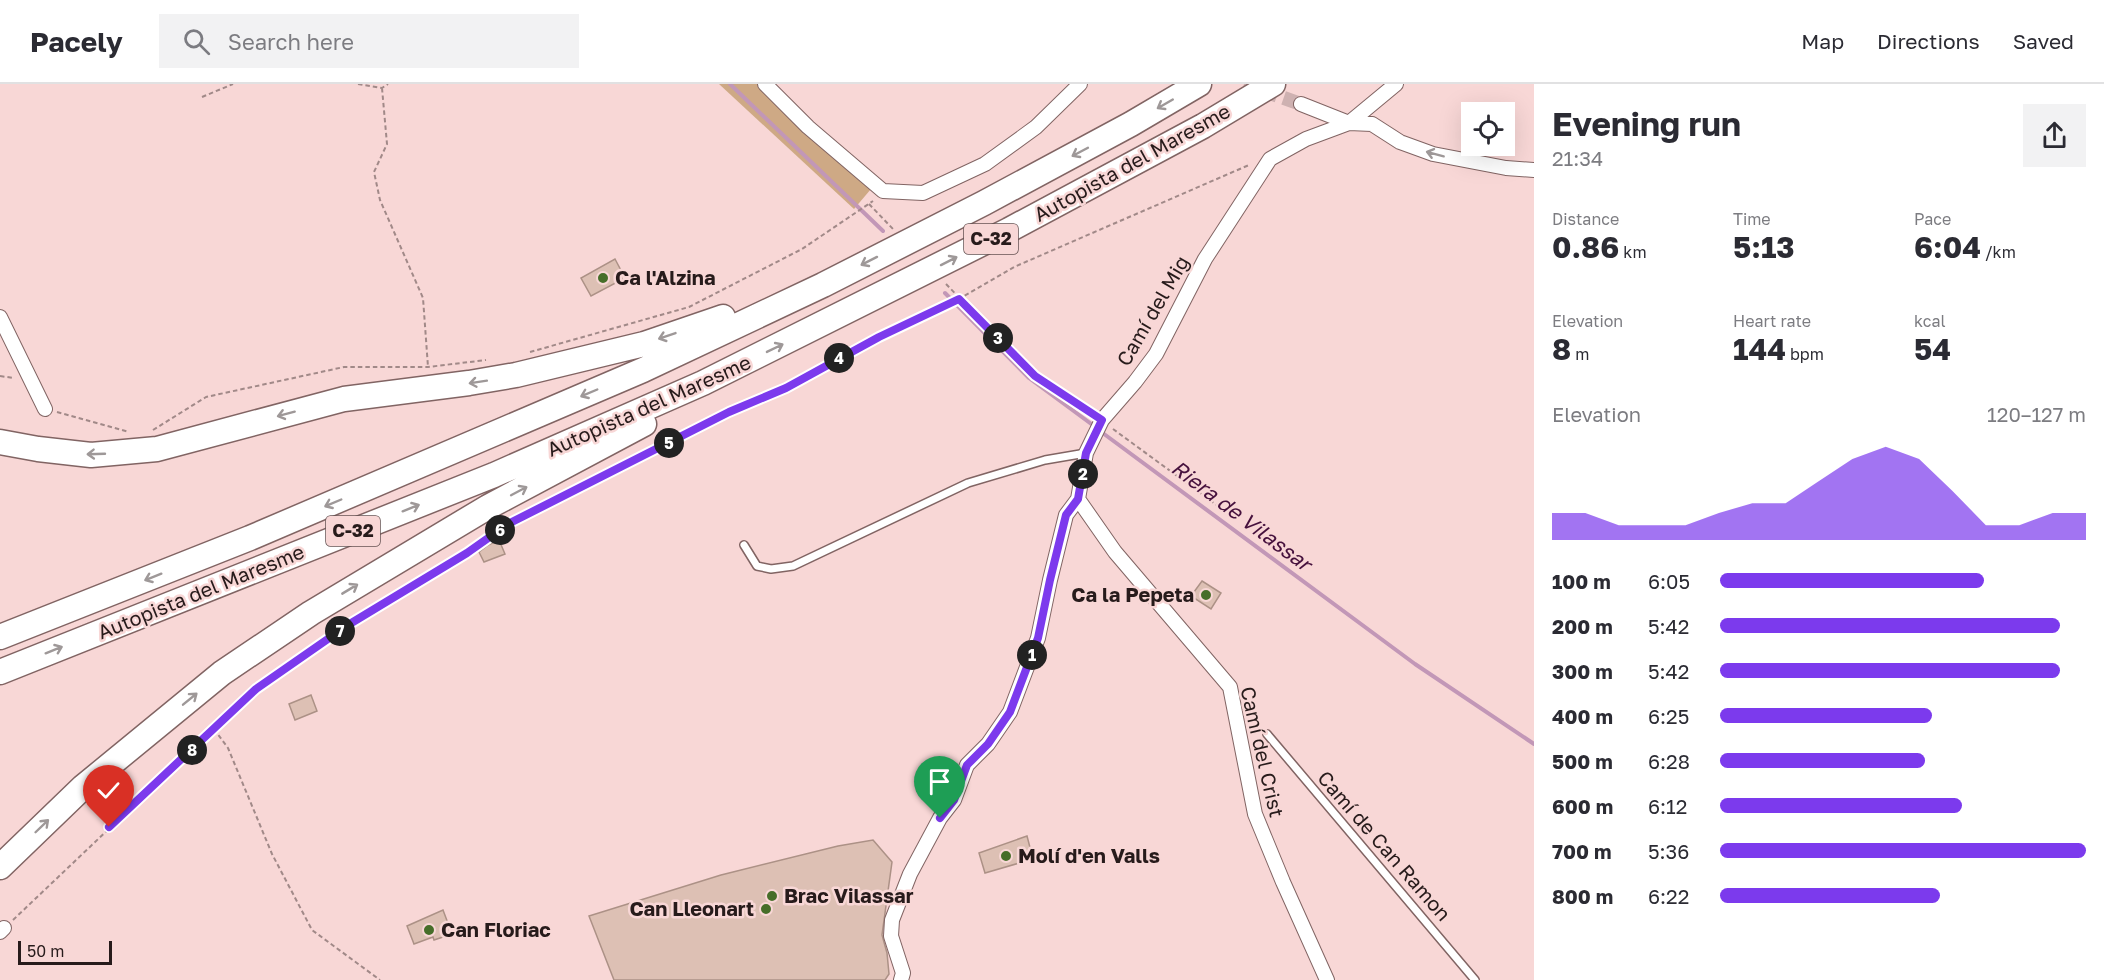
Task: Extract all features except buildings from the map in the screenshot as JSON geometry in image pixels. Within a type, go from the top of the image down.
[{"type":"highway","name":"Autopista del Maresme","points":[[0,637],[272,529],[643,370],[823,285],[984,203],[1131,124],[1199,84]]},
{"type":"highway","name":"Autopista del Maresme","points":[[0,672],[494,475],[703,383],[1009,230],[1203,126],[1273,84]]},
{"type":"highway","points":[[0,441],[38,449],[91,455],[157,449],[344,399],[516,375],[644,344],[823,285]]},
{"type":"highway","name":"C-32","points":[[0,867],[83,787],[222,673],[311,613],[488,507],[633,431],[703,383]]},
{"type":"street","points":[[765,84],[808,127],[883,191],[923,194],[986,164],[1036,127],[1080,84]]},
{"type":"street","name":"Camí del Mig","points":[[901,980],[903,973],[891,936],[892,920],[910,874],[940,818],[954,800],[967,765],[988,744],[1010,712],[1038,638],[1066,515],[1078,499],[1086,453],[1102,420],[1156,354],[1205,259],[1270,159],[1306,140],[1349,123],[1396,84]]},
{"type":"street","points":[[1301,104],[1349,123],[1372,124],[1400,142],[1433,154],[1506,168],[1534,170]]},
{"type":"street","points":[[0,317],[45,408]]},
{"type":"street","name":"Camí del Crist","points":[[1078,499],[1114,552],[1230,687],[1255,814],[1282,882],[1327,980]]},
{"type":"lane","points":[[744,545],[757,566],[771,568],[793,566],[968,483],[1045,460],[1086,453]]},
{"type":"lane","name":"Camí de Can Ramon","points":[[1267,734],[1475,980]]},
{"type":"path","points":[[202,97],[233,84]]},
{"type":"path","points":[[358,84],[382,88],[388,84]]},
{"type":"path","points":[[382,88],[387,144],[374,172],[380,200],[423,298],[428,367]]},
{"type":"path","points":[[2,930],[265,682],[348,625],[467,553],[508,524],[729,412],[786,388],[879,337],[959,299],[1014,267],[1241,167],[1270,159]]},
{"type":"path","points":[[529,352],[689,307],[802,249],[869,204],[893,229]]},
{"type":"path","points":[[946,284],[1035,376],[1102,420],[1229,513]]},
{"type":"path","points":[[152,431],[206,397],[344,367],[428,367],[495,359]]},
{"type":"path","points":[[45,408],[132,433]]},
{"type":"path","points":[[214,729],[228,748],[272,854],[312,930],[380,980]]},
{"type":"shaded area","points":[[719,84],[757,84],[871,189],[854,209]]},
{"type":"waterway","points":[[730,84],[883,231]]},
{"type":"waterway","name":"Riera de Vilassar","points":[[945,293],[1029,378],[1094,426]]},
{"type":"waterway","name":"Riera de Vilassar","points":[[1100,431],[1415,664],[1534,744]]},
{"type":"tunnel","points":[[1244,84],[1301,104]]},
{"type":"place","name":"Ca l'Alzina","points":[[603,278]]},
{"type":"place","name":"Ca la Pepeta","points":[[1206,595]]},
{"type":"place","name":"Molí d'en Valls","points":[[1006,856]]},
{"type":"place","name":"Brac Vilassar","points":[[772,896]]},
{"type":"place","name":"Can Lleonart","points":[[766,909]]},
{"type":"place","name":"Can Floriac","points":[[429,930]]},
{"type":"route","points":[[109,827],[256,689],[348,625],[467,553],[508,524],[729,412],[786,388],[879,337],[959,299],[1035,376],[1102,420],[1086,453],[1078,499],[1066,515],[1038,638],[1010,712],[988,744],[967,765],[954,800],[940,818]]}]
